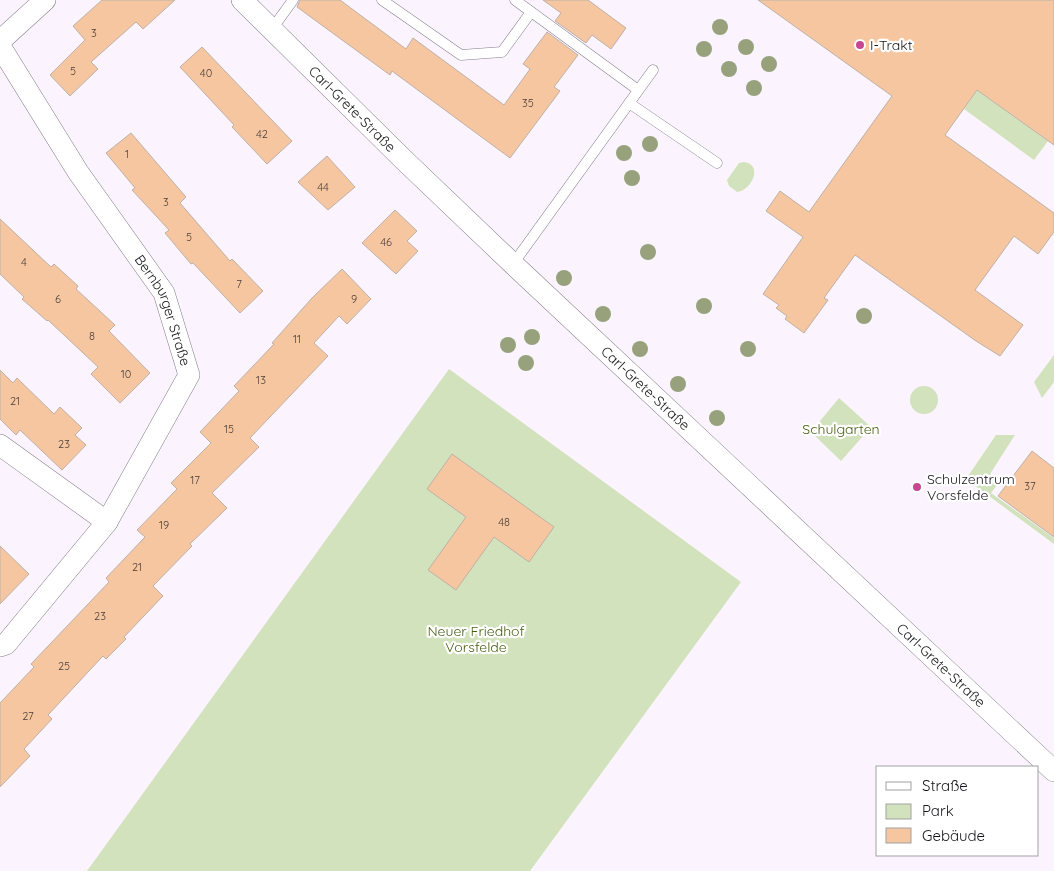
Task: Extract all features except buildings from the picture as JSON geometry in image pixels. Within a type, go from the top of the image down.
[{"type":"street","points":[[0,41],[45,0]]},
{"type":"street","name":"Carl-Grete-Straße","points":[[242,0],[404,160],[513,264],[1054,772]]},
{"type":"street","name":"Bernburger Straße","points":[[0,46],[78,172],[164,293],[189,375],[107,522],[6,644],[0,646]]},
{"type":"street","points":[[0,445],[107,522]]},
{"type":"lane","points":[[272,28],[293,0]]},
{"type":"lane","points":[[382,0],[461,55],[502,52],[531,12]]},
{"type":"lane","points":[[515,0],[638,90]]},
{"type":"lane","points":[[513,264],[653,70]]},
{"type":"lane","points":[[629,103],[717,163]]},
{"type":"green space","points":[[977,90],[1048,141],[1034,160],[964,109]]},
{"type":"green space","points":[[739,163],[750,164],[753,168],[753,178],[747,187],[737,192],[729,186],[727,180]]},
{"type":"green space","points":[[1054,355],[1054,382],[1042,398],[1034,382]]},
{"type":"green space","name":"Neuer Friedhof Vorsfelde","points":[[449,369],[741,582],[530,871],[87,871]]},
{"type":"green space","points":[[924,386],[934,390],[938,400],[934,410],[924,414],[914,410],[910,400],[914,390]]},
{"type":"green space","name":"Schulgarten","points":[[839,398],[871,427],[841,461],[811,432]]},
{"type":"green space","points":[[996,435],[1015,435],[990,474],[1000,481],[991,493],[1054,538],[1054,544],[966,479]]},
{"type":"place","name":"I-Trakt","points":[[860,45]]},
{"type":"place","name":"Schulzentrum Vorsfelde","points":[[917,487]]}]
